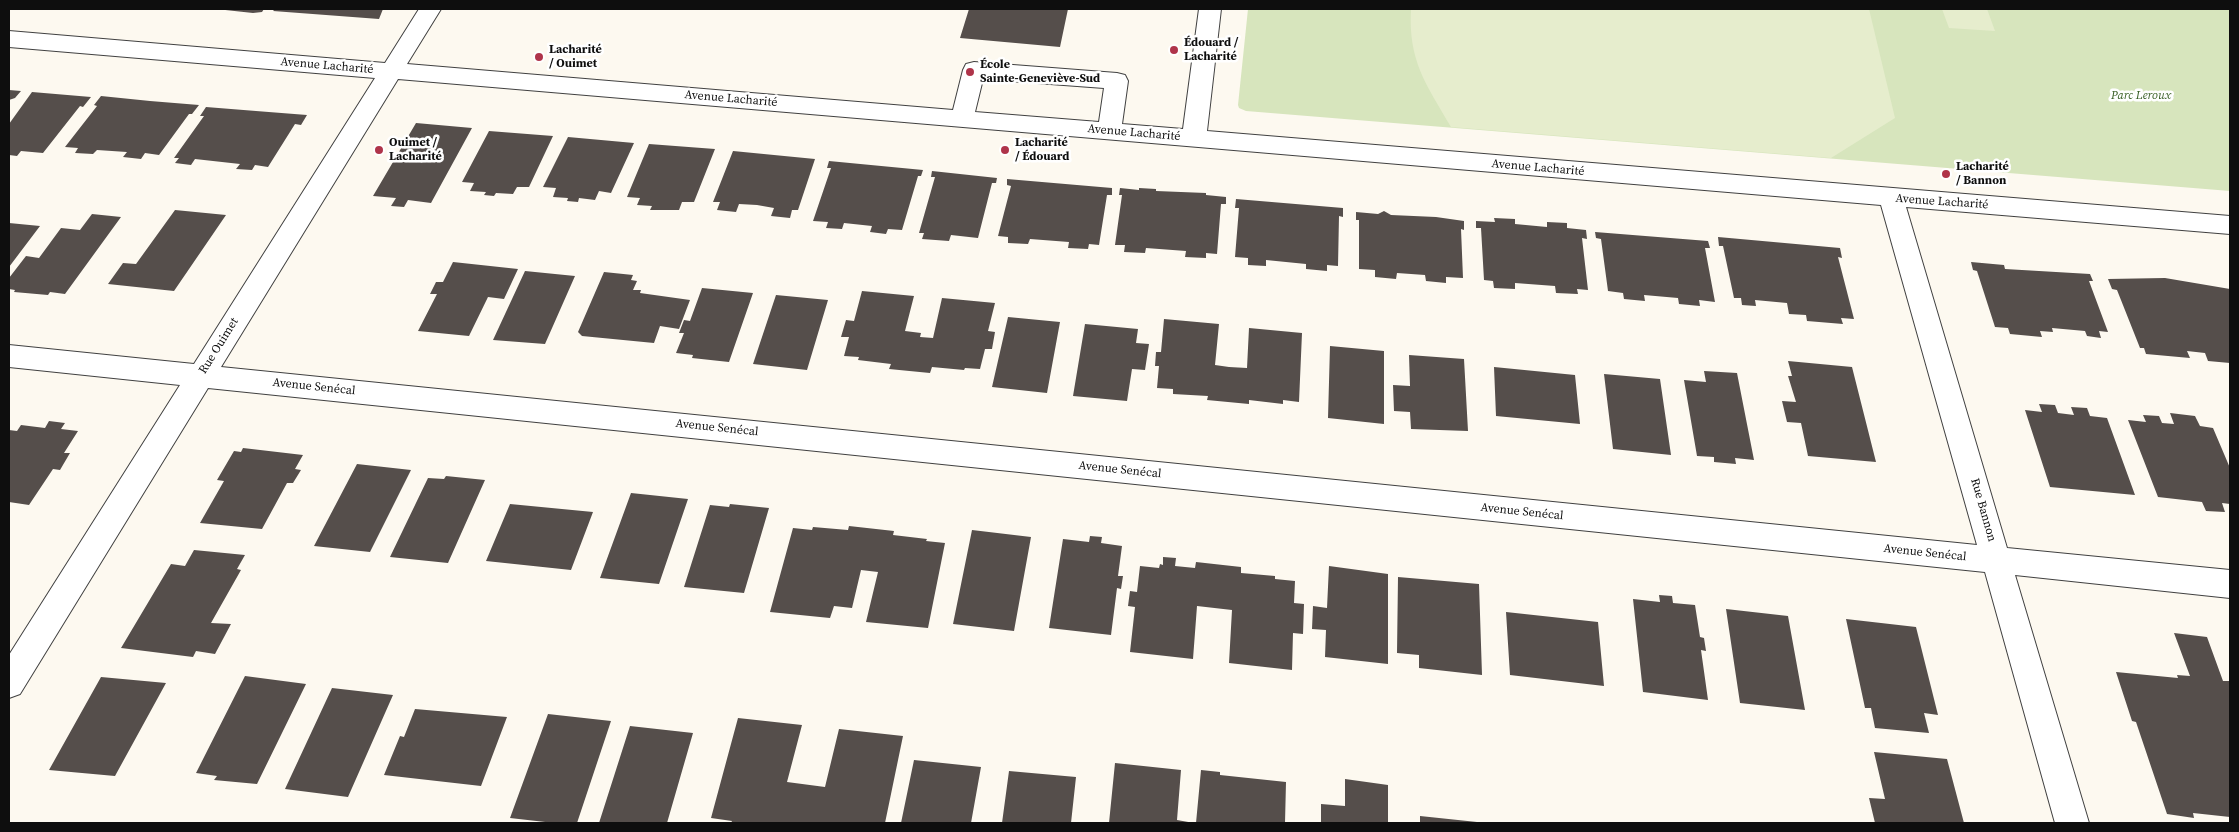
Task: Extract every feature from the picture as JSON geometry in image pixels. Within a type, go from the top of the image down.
[{"type":"street","name":"Rue Ouimet","points":[[9,683],[430,9]]},
{"type":"street","points":[[1194,138],[1210,9]]},
{"type":"street","name":"Avenue Lacharité","points":[[9,38],[1891,198],[2230,225]]},
{"type":"street","points":[[962,119],[974,70],[1117,81],[1109,131]]},
{"type":"street","name":"Rue Bannon","points":[[1891,198],[2072,823]]},
{"type":"street","name":"Avenue Senécal","points":[[9,356],[2230,584]]},
{"type":"green space","name":"Parc Leroux","points":[[1248,9],[2230,9],[2230,191],[1246,111],[1239,108],[1238,105]]},
{"type":"green space","points":[[1411,9],[1869,9],[1895,118],[1831,158],[1451,127],[1420,71],[1412,43]]},
{"type":"green space","points":[[1942,9],[1987,9],[1995,31],[1949,28]]},
{"type":"building","points":[[216,9],[264,9],[262,12],[253,13]]},
{"type":"building","points":[[275,9],[383,9],[379,19],[273,11]]},
{"type":"building","points":[[969,9],[1068,9],[1060,47],[960,38]]},
{"type":"building","points":[[9,90],[21,91],[15,98],[9,100]]},
{"type":"building","points":[[32,92],[91,97],[83,107],[80,106],[43,153],[21,151],[17,156],[9,155],[9,124]]},
{"type":"building","points":[[101,96],[199,105],[192,114],[189,114],[159,155],[145,153],[141,159],[123,157],[127,152],[97,150],[93,154],[75,153],[78,148],[65,147],[97,106],[94,105]]},
{"type":"building","points":[[206,107],[307,115],[301,125],[295,124],[268,167],[255,165],[252,170],[236,169],[240,164],[195,159],[191,165],[175,163],[179,158],[174,158],[204,116],[200,116]]},
{"type":"building","points":[[416,123],[472,128],[431,203],[408,200],[404,207],[391,206],[396,198],[373,196]]},
{"type":"building","points":[[489,131],[553,136],[529,187],[517,187],[513,194],[496,193],[494,196],[484,195],[486,192],[470,191],[474,183],[462,182]]},
{"type":"building","points":[[568,137],[634,143],[611,193],[599,191],[595,200],[579,198],[578,202],[567,201],[568,198],[553,197],[556,188],[543,187]]},
{"type":"building","points":[[649,144],[715,149],[694,202],[682,202],[679,210],[650,210],[652,206],[637,205],[640,198],[627,197]]},
{"type":"building","points":[[733,151],[815,159],[798,210],[792,210],[790,218],[771,216],[774,208],[757,205],[739,204],[736,212],[717,210],[720,202],[713,202]]},
{"type":"building","points":[[829,161],[923,170],[921,176],[918,176],[902,230],[888,229],[886,234],[870,232],[872,226],[844,223],[842,229],[826,228],[828,222],[813,221],[831,168],[827,168]]},
{"type":"building","points":[[932,171],[997,178],[996,183],[992,183],[978,238],[951,235],[949,241],[922,239],[924,233],[919,233],[935,177],[931,177]]},
{"type":"building","points":[[1007,179],[1112,188],[1112,195],[1107,195],[1099,245],[1089,244],[1088,249],[1068,248],[1069,242],[1030,239],[1028,244],[1008,243],[1008,237],[998,236],[1011,186],[1007,185]]},
{"type":"building","points":[[1120,188],[1206,193],[1206,195],[1226,197],[1226,204],[1221,204],[1217,254],[1206,253],[1206,258],[1185,257],[1186,251],[1146,248],[1145,253],[1124,252],[1125,245],[1115,245],[1122,195],[1119,195]]},
{"type":"building","points":[[1236,199],[1343,208],[1343,217],[1339,216],[1338,266],[1327,265],[1327,271],[1306,269],[1306,264],[1266,260],[1266,266],[1248,265],[1248,258],[1235,257],[1239,208],[1235,208]]},
{"type":"building","points":[[175,210],[226,215],[174,291],[108,284],[123,263],[136,264]]},
{"type":"building","points":[[1384,211],[1391,215],[1436,217],[1464,221],[1464,230],[1461,229],[1463,278],[1446,277],[1446,283],[1426,281],[1425,275],[1397,273],[1396,279],[1375,277],[1375,270],[1359,269],[1359,220],[1356,220],[1356,212],[1378,214]]},
{"type":"building","points":[[92,214],[121,217],[65,294],[50,292],[48,295],[14,292],[15,290],[9,289],[9,278],[26,256],[39,258],[61,228],[80,230]]},
{"type":"building","points":[[1494,218],[1515,219],[1515,224],[1547,227],[1547,222],[1567,223],[1567,228],[1586,230],[1587,239],[1582,238],[1588,290],[1577,289],[1578,294],[1556,293],[1555,286],[1515,283],[1515,289],[1494,288],[1493,281],[1484,280],[1481,228],[1476,228],[1476,221],[1495,222]]},
{"type":"building","points":[[9,223],[40,226],[9,267]]},
{"type":"building","points":[[1595,232],[1708,241],[1710,248],[1705,248],[1715,302],[1699,300],[1700,306],[1679,304],[1678,298],[1644,295],[1645,301],[1624,299],[1623,293],[1608,291],[1601,239],[1596,238]]},
{"type":"building","points":[[1718,237],[1840,248],[1842,258],[1838,257],[1854,319],[1841,318],[1843,324],[1807,321],[1806,315],[1789,314],[1787,303],[1755,300],[1756,306],[1742,305],[1741,298],[1734,298],[1723,246],[1719,246]]},
{"type":"building","points":[[453,262],[518,269],[504,299],[488,297],[469,336],[418,331],[437,294],[430,294],[436,282],[443,282]]},
{"type":"building","points":[[1971,262],[2004,265],[2005,269],[2090,274],[2093,281],[2089,281],[2108,332],[2099,331],[2101,338],[2087,336],[2085,331],[2052,328],[2053,332],[2040,331],[2042,337],[2010,334],[2008,328],[1995,327],[1977,271],[1973,270]]},
{"type":"building","points":[[525,271],[575,276],[545,344],[493,340]]},
{"type":"building","points":[[604,272],[633,275],[631,280],[637,281],[633,290],[641,290],[640,293],[690,300],[679,329],[660,326],[654,343],[582,336],[578,332]]},
{"type":"building","points":[[2165,278],[2230,289],[2230,363],[2208,361],[2205,353],[2187,351],[2190,358],[2146,354],[2144,348],[2140,348],[2117,290],[2112,289],[2108,279]]},
{"type":"building","points":[[702,288],[753,293],[729,362],[692,358],[693,355],[676,353],[684,333],[679,333],[684,320],[690,321]]},
{"type":"building","points":[[862,291],[914,296],[905,331],[921,333],[920,337],[933,338],[942,298],[995,303],[988,331],[995,332],[992,349],[985,349],[980,369],[965,368],[964,370],[932,367],[930,373],[889,369],[891,364],[858,360],[859,357],[844,356],[849,337],[841,337],[846,320],[854,321]]},
{"type":"building","points":[[776,295],[828,300],[807,370],[753,364]]},
{"type":"building","points":[[1008,317],[1060,322],[1047,393],[992,387]]},
{"type":"building","points":[[1164,319],[1219,324],[1215,365],[1229,367],[1247,368],[1249,328],[1302,333],[1299,402],[1283,400],[1283,404],[1249,400],[1249,404],[1207,400],[1208,396],[1173,394],[1173,389],[1157,388],[1159,366],[1155,366],[1156,352],[1161,352]]},
{"type":"building","points":[[1085,324],[1138,329],[1136,343],[1149,344],[1145,370],[1132,369],[1127,401],[1073,396]]},
{"type":"building","points":[[1330,346],[1384,351],[1384,424],[1328,418]]},
{"type":"building","points":[[1409,355],[1464,359],[1468,431],[1411,429],[1410,412],[1394,411],[1393,385],[1410,386]]},
{"type":"building","points":[[1788,361],[1852,367],[1876,462],[1808,456],[1801,423],[1787,422],[1782,401],[1796,402],[1788,376],[1792,376]]},
{"type":"building","points":[[1494,367],[1575,375],[1580,424],[1496,416]]},
{"type":"building","points":[[1704,371],[1737,373],[1754,460],[1735,458],[1736,464],[1714,462],[1714,457],[1697,456],[1684,380],[1706,382]]},
{"type":"building","points":[[1604,374],[1660,379],[1671,455],[1613,449]]},
{"type":"building","points":[[2039,404],[2055,405],[2058,413],[2074,415],[2071,407],[2087,408],[2090,416],[2107,418],[2135,495],[2050,487],[2025,410],[2042,412]]},
{"type":"building","points":[[2170,413],[2195,416],[2200,426],[2213,428],[2230,468],[2230,504],[2222,503],[2225,512],[2206,511],[2202,502],[2158,497],[2128,420],[2146,422],[2143,415],[2159,416],[2162,423],[2174,424]]},
{"type":"building","points":[[49,421],[65,423],[61,429],[78,431],[64,453],[70,453],[60,470],[53,469],[29,505],[9,502],[9,430],[17,431],[21,425],[45,428]]},
{"type":"building","points":[[243,448],[303,455],[295,469],[301,470],[293,483],[287,483],[262,529],[200,523],[224,481],[217,480],[234,451],[241,452]]},
{"type":"building","points":[[357,464],[411,470],[370,552],[314,546]]},
{"type":"building","points":[[446,476],[485,480],[448,563],[390,557],[428,478],[444,479]]},
{"type":"building","points":[[631,493],[688,499],[659,584],[600,578]]},
{"type":"building","points":[[510,504],[593,512],[571,570],[486,561]]},
{"type":"building","points":[[730,504],[769,508],[744,593],[684,587],[710,505],[729,507]]},
{"type":"building","points":[[849,526],[894,531],[893,535],[945,543],[928,628],[866,622],[878,572],[861,570],[852,608],[834,606],[830,618],[770,612],[793,528],[812,530],[813,527],[848,530]]},
{"type":"building","points":[[972,530],[1031,537],[1014,631],[953,624]]},
{"type":"building","points":[[1090,536],[1102,537],[1101,543],[1122,546],[1118,576],[1123,576],[1121,589],[1117,588],[1111,635],[1049,628],[1063,539],[1089,542]]},
{"type":"building","points":[[194,550],[245,555],[237,569],[241,570],[211,623],[231,624],[215,654],[196,651],[193,657],[121,648],[171,564],[185,566]]},
{"type":"building","points":[[1163,557],[1176,558],[1175,566],[1195,568],[1196,562],[1241,567],[1241,573],[1275,576],[1275,579],[1295,581],[1294,603],[1304,604],[1303,634],[1293,633],[1292,670],[1229,663],[1232,610],[1197,606],[1193,659],[1130,652],[1135,607],[1128,606],[1130,591],[1137,592],[1140,566],[1159,568],[1160,564],[1163,565]]},
{"type":"building","points":[[1329,566],[1388,574],[1388,664],[1325,657],[1326,630],[1312,629],[1313,606],[1327,608]]},
{"type":"building","points":[[1398,577],[1479,584],[1482,675],[1419,668],[1419,655],[1397,653]]},
{"type":"building","points":[[1659,595],[1672,596],[1673,603],[1695,605],[1700,637],[1704,638],[1706,651],[1701,650],[1708,700],[1643,692],[1633,599],[1660,602]]},
{"type":"building","points":[[1726,609],[1788,616],[1805,710],[1740,703]]},
{"type":"building","points":[[1506,612],[1598,622],[1604,686],[1510,675]]},
{"type":"building","points":[[1846,619],[1916,627],[1938,715],[1924,713],[1929,733],[1875,728],[1871,708],[1865,708]]},
{"type":"building","points":[[2174,633],[2207,637],[2223,681],[2229,681],[2230,817],[2193,813],[2194,818],[2167,814],[2136,722],[2132,721],[2116,672],[2178,678],[2177,675],[2190,676]]},
{"type":"building","points":[[245,676],[306,684],[257,784],[214,780],[217,776],[196,773]]},
{"type":"building","points":[[101,677],[166,683],[115,776],[49,770]]},
{"type":"building","points":[[332,688],[393,695],[348,797],[285,789]]},
{"type":"building","points":[[415,709],[507,717],[481,786],[384,775],[400,736],[404,737]]},
{"type":"building","points":[[548,714],[611,721],[577,823],[554,823],[510,818]]},
{"type":"building","points":[[738,718],[802,725],[787,782],[825,787],[839,729],[903,736],[885,823],[731,823],[732,821],[711,818]]},
{"type":"building","points":[[630,726],[693,733],[667,823],[599,823]]},
{"type":"building","points":[[1874,752],[1947,759],[1964,823],[1875,823],[1869,798],[1885,799]]},
{"type":"building","points":[[914,760],[981,767],[971,823],[901,823]]},
{"type":"building","points":[[1115,763],[1181,770],[1177,820],[1194,823],[1109,823]]},
{"type":"building","points":[[1201,770],[1220,772],[1220,775],[1286,782],[1285,823],[1196,823]]},
{"type":"building","points":[[1009,771],[1076,777],[1071,823],[1002,823]]},
{"type":"building","points":[[1345,779],[1388,785],[1388,823],[1321,823],[1321,804],[1345,806]]},
{"type":"building","points":[[1420,816],[1477,822],[1477,823],[1420,823]]},
{"type":"place","name":"Édouard / Lacharité","points":[[1174,50]]},
{"type":"place","name":"Lacharité / Ouimet","points":[[539,57]]},
{"type":"place","name":"École Sainte-Geneviève-Sud","points":[[970,72]]},
{"type":"place","name":"Ouimet / Lacharité","points":[[379,150]]},
{"type":"place","name":"Lacharité / Édouard","points":[[1005,150]]},
{"type":"place","name":"Lacharité / Bannon","points":[[1946,174]]}]
